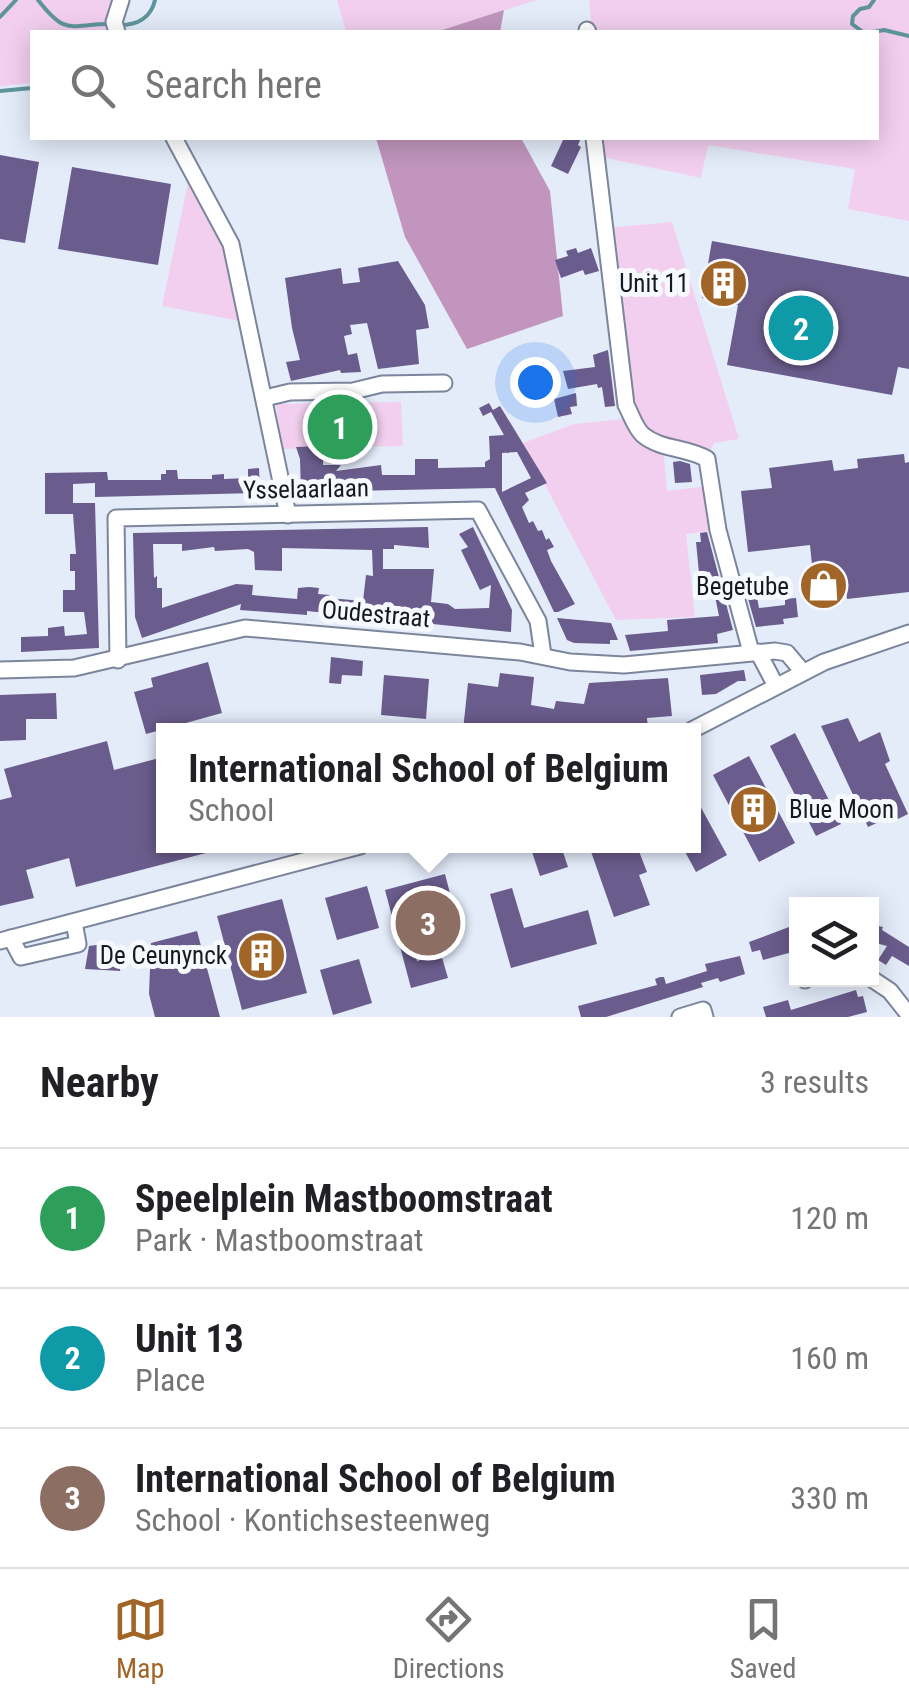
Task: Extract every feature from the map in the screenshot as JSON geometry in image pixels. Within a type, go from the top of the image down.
[{"type":"street","points":[[116,30],[114,22],[119,6]]},
{"type":"street","points":[[175,140],[232,244],[288,515]]},
{"type":"street","points":[[594,140],[626,405],[641,434],[664,445],[693,450],[707,459],[728,572],[755,652],[776,686]]},
{"type":"street","points":[[265,398],[290,392],[353,391],[382,384],[444,383]]},
{"type":"street","name":"Ysselaarlaan","points":[[118,660],[116,518],[478,510],[538,621],[544,654]]},
{"type":"street","name":"Oudestraat","points":[[0,670],[74,668],[245,628],[544,654],[570,662],[624,665],[755,652],[788,653],[803,672]]},
{"type":"street","points":[[701,725],[803,672],[861,647],[909,633]]},
{"type":"street","points":[[74,922],[78,944],[21,957],[6,940],[334,853]]},
{"type":"street","points":[[879,984],[909,1014]]},
{"type":"street","points":[[680,1017],[703,1010],[705,1017]]},
{"type":"shaded area","points":[[0,0],[121,0],[115,30],[30,30],[30,83],[0,86]]},
{"type":"shaded area","points":[[337,0],[537,0],[442,30],[345,30]]},
{"type":"shaded area","points":[[589,0],[909,0],[909,221],[848,209],[855,169],[708,145],[701,178],[602,157],[600,140],[879,140],[879,30],[592,30]]},
{"type":"shaded area","points":[[504,10],[500,30],[442,30]]},
{"type":"shaded area","points":[[377,140],[522,140],[550,191],[563,316],[467,349],[405,237]]},
{"type":"shaded area","points":[[191,168],[231,244],[240,321],[162,306]]},
{"type":"shaded area","points":[[672,222],[739,439],[714,443],[707,459],[663,446],[667,491],[711,486],[718,530],[686,534],[695,617],[616,620],[523,443],[574,424],[633,418],[605,228]]},
{"type":"shaded area","points":[[401,402],[403,446],[282,449],[276,404]]},
{"type":"building","points":[[563,140],[580,140],[581,147],[568,174],[551,166]]},
{"type":"building","points":[[0,155],[39,162],[25,243],[0,239]]},
{"type":"building","points":[[72,167],[171,184],[158,265],[58,249]]},
{"type":"building","points":[[712,241],[909,277],[909,369],[898,367],[892,395],[727,365],[738,305],[702,298]]},
{"type":"building","points":[[576,248],[578,253],[591,248],[599,271],[585,275],[583,270],[561,278],[555,260]]},
{"type":"building","points":[[398,261],[425,305],[429,328],[416,330],[419,364],[378,369],[367,323],[350,325],[352,334],[344,336],[348,355],[357,353],[361,372],[340,370],[291,381],[286,362],[300,360],[285,278],[341,268],[343,284],[360,282],[358,268]]},
{"type":"building","points":[[608,350],[615,406],[605,407],[602,387],[597,384],[568,389],[563,371],[595,367],[593,355]]},
{"type":"building","points":[[576,393],[577,406],[570,407],[572,414],[558,417],[554,399]]},
{"type":"building","points":[[489,403],[493,410],[500,406],[547,483],[525,493],[529,500],[522,507],[529,523],[533,521],[554,547],[547,550],[551,561],[575,604],[558,612],[554,612],[495,488],[301,492],[296,447],[324,446],[323,465],[341,465],[336,471],[381,465],[382,475],[415,475],[415,459],[438,459],[438,468],[485,467],[490,459],[489,436],[504,435],[491,412],[483,416],[479,408]],"holes":[[[517,452],[531,478],[502,492],[502,453]]]},
{"type":"building","points":[[904,454],[905,463],[909,462],[909,592],[847,599],[846,591],[815,594],[810,545],[748,552],[741,491],[772,488],[769,468],[832,460],[834,471],[858,468],[857,459]]},
{"type":"building","points":[[673,462],[690,464],[692,482],[675,483]]},
{"type":"building","points":[[259,468],[260,493],[95,497],[95,483],[73,484],[73,503],[95,503],[99,648],[21,652],[21,637],[48,636],[48,628],[64,626],[65,636],[87,634],[84,612],[63,612],[63,590],[75,590],[75,571],[70,571],[70,554],[76,554],[73,514],[45,514],[45,473],[107,472],[108,480],[161,480],[166,470],[177,470],[178,479],[212,479],[212,475],[224,474],[224,479],[248,478],[248,469]]},
{"type":"building","points":[[428,527],[429,548],[394,545],[394,549],[383,549],[383,569],[434,569],[431,602],[455,609],[489,608],[491,585],[480,590],[461,550],[468,547],[459,534],[473,527],[512,610],[511,632],[307,611],[307,615],[240,610],[241,604],[142,638],[135,617],[133,533]],"holes":[[[153,544],[182,544],[182,551],[214,547],[215,551],[248,549],[254,552],[255,570],[282,571],[282,548],[372,550],[373,576],[366,575],[363,601],[329,598],[330,595],[318,594],[319,588],[309,587],[298,588],[297,599],[252,595],[253,585],[236,584],[162,608],[162,588],[157,588],[157,576],[154,578]]]},
{"type":"building","points":[[707,532],[733,630],[717,634],[718,643],[630,651],[625,635],[668,631],[667,620],[719,616],[710,572],[699,573],[696,542],[701,542],[700,533]]},
{"type":"building","points":[[747,595],[757,597],[759,608],[785,605],[785,599],[796,598],[798,617],[783,619],[784,624],[756,627]]},
{"type":"building","points":[[557,618],[611,623],[618,640],[610,640],[610,644],[574,643],[567,640]]},
{"type":"building","points":[[331,657],[363,661],[362,676],[342,675],[341,684],[329,683]]},
{"type":"building","points":[[208,662],[222,713],[186,723],[156,723],[156,731],[146,734],[134,692],[153,687],[151,678]]},
{"type":"building","points":[[744,670],[746,681],[738,681],[716,694],[702,695],[700,675]]},
{"type":"building","points":[[500,673],[534,677],[531,705],[554,709],[556,701],[584,704],[589,683],[668,678],[672,716],[647,718],[647,723],[464,723],[468,683],[498,687]]},
{"type":"building","points":[[384,675],[429,679],[426,719],[381,715]]},
{"type":"building","points":[[56,693],[57,719],[26,719],[26,740],[0,741],[0,695]]},
{"type":"building","points":[[848,718],[859,742],[880,732],[890,761],[885,764],[908,814],[898,819],[896,814],[868,827],[821,726]]},
{"type":"building","points":[[795,733],[841,824],[816,836],[770,746]]},
{"type":"building","points":[[107,741],[114,770],[156,759],[156,853],[206,853],[76,887],[69,858],[26,870],[34,898],[0,906],[0,800],[12,797],[4,769]]},
{"type":"building","name":"Blue Moon","points":[[749,756],[795,843],[759,862],[713,775]]},
{"type":"building","points":[[701,808],[727,855],[696,872],[686,853],[701,853]]},
{"type":"building","points":[[532,853],[563,853],[568,867],[540,876]]},
{"type":"building","points":[[591,853],[640,853],[647,872],[639,875],[650,905],[614,917]]},
{"type":"building","points":[[445,874],[458,924],[412,941],[417,961],[441,954],[448,978],[411,988],[385,890]]},
{"type":"building","points":[[367,886],[379,928],[337,940],[325,898]]},
{"type":"building","points":[[512,888],[524,928],[588,910],[597,944],[511,968],[490,894]]},
{"type":"building","name":"De Ceunynck","points":[[282,899],[307,993],[242,1010],[217,916]]},
{"type":"building","points":[[879,926],[909,947],[909,966],[892,956],[886,965],[879,961],[887,946],[879,944]]},
{"type":"building","points":[[789,927],[789,953],[763,960],[760,950],[752,952],[749,942]]},
{"type":"building","points":[[197,931],[220,1017],[155,1017],[149,994],[151,943]]},
{"type":"building","points":[[111,943],[112,948],[122,948],[120,971],[85,969],[89,946]]},
{"type":"building","points":[[740,956],[745,974],[701,983],[703,987],[606,1017],[581,1017],[578,1006],[657,985],[655,979],[660,977],[664,977],[666,984],[707,971],[705,964]]},
{"type":"building","points":[[359,959],[372,1003],[333,1015],[320,970]]},
{"type":"building","points":[[856,990],[858,997],[863,996],[867,1012],[848,1017],[766,1017],[763,1007],[788,1000],[791,1010]]},
{"type":"waterway","points":[[0,17],[16,0]]},
{"type":"waterway","points":[[38,0],[63,24],[110,24]]},
{"type":"waterway","points":[[120,25],[142,19],[155,0]]},
{"type":"waterway","points":[[860,30],[852,24],[853,16],[874,0]]},
{"type":"waterway","points":[[879,31],[909,36]]},
{"type":"waterway","points":[[0,91],[30,88]]},
{"type":"place","name":"Unit 11","points":[[724,283]]},
{"type":"place","name":"Unit 13","points":[[801,328]]},
{"type":"place","name":"Speelplein Mastboomstraat","points":[[340,427]]},
{"type":"place","name":"Begetube","points":[[824,586]]},
{"type":"place","name":"Blue Moon","points":[[754,809]]},
{"type":"place","name":"International School of Belgium","points":[[428,923]]},
{"type":"place","name":"De Ceunynck","points":[[262,955]]}]
